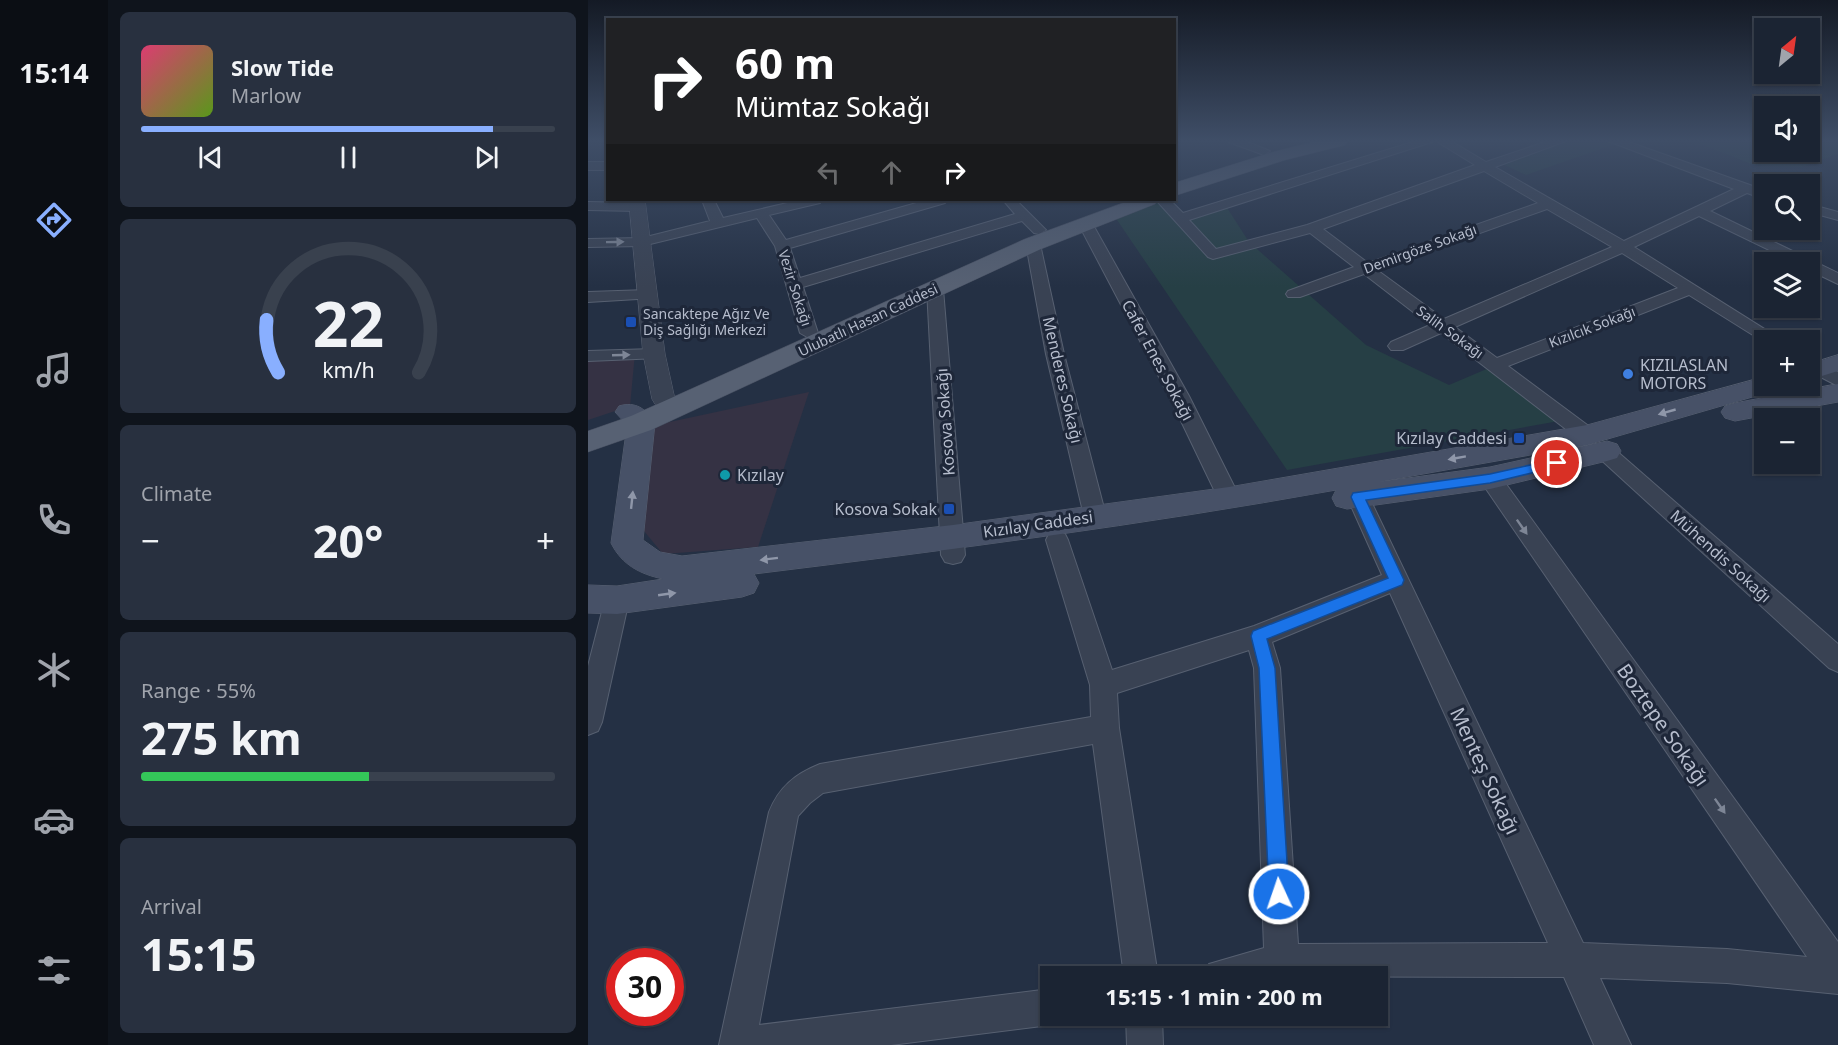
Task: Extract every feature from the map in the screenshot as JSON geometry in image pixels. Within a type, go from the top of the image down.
[{"type":"main road","name":"Ulubatlı Hasan Caddesi","points":[[670,403],[809,333],[1032,230],[1116,201]]},
{"type":"main road","name":"Ulubatlı Hasan Caddesi","points":[[588,442],[635,418],[935,289],[1032,230],[1085,223],[1145,201]]},
{"type":"main road","name":"Kızılay Caddesi","points":[[635,418],[627,543],[639,558],[653,564],[682,569],[953,546],[1057,540],[1490,478],[1596,444],[1754,389]]},
{"type":"main road","name":"Kızılay Caddesi","points":[[602,600],[953,546],[1095,516],[1596,444],[1731,413],[1838,393]]},
{"type":"main road","name":"Ulubatlı Hasan Caddesi","points":[[588,427],[635,418]]},
{"type":"street","points":[[1181,218],[1272,190]]},
{"type":"street","points":[[1164,201],[1213,254],[1312,228],[1419,190]]},
{"type":"street","points":[[1523,190],[1623,247],[1757,330]]},
{"type":"street","points":[[1397,346],[1623,247],[1743,190]]},
{"type":"street","points":[[708,201],[718,223]]},
{"type":"street","points":[[588,243],[642,242],[761,213],[777,204],[806,201]]},
{"type":"street","points":[[782,246],[937,201]]},
{"type":"street","points":[[794,285],[1032,230],[1009,201]]},
{"type":"street","points":[[588,206],[637,203],[654,354],[670,403]]},
{"type":"street","name":"Demirgöze Sokağı","points":[[1293,294],[1546,204]]},
{"type":"street","points":[[1697,210],[1784,252]]},
{"type":"street","points":[[1820,211],[1838,216]]},
{"type":"street","name":"Vezir Sokağı","points":[[761,213],[782,246],[809,333]]},
{"type":"street","name":"Cafer Enes Sokağı","points":[[1085,223],[1179,396],[1229,498]]},
{"type":"street","name":"Salih Sokağı","points":[[1312,228],[1496,365],[1596,444]]},
{"type":"street","name":"Menderes Sokağı","points":[[1032,230],[1055,354],[1095,516]]},
{"type":"street","points":[[1820,270],[1838,279]]},
{"type":"street","name":"Kosova Sokağı","points":[[935,289],[953,546]]},
{"type":"street","name":"Kızılcık Sokağı","points":[[1496,365],[1689,289]]},
{"type":"street","points":[[588,297],[648,295]]},
{"type":"street","points":[[588,356],[654,354]]},
{"type":"street","name":"Mühendis Sokağı","points":[[1596,444],[1838,660]]},
{"type":"street","name":"Boztepe Sokağı","points":[[1490,478],[1838,971]]},
{"type":"street","name":"Menteş Sokağı","points":[[1358,497],[1613,1045]]},
{"type":"street","points":[[1057,540],[1103,685],[1105,728],[1140,966]]},
{"type":"street","points":[[1103,685],[1258,636],[1397,580]]},
{"type":"street","points":[[588,722],[602,600]]},
{"type":"street","points":[[1258,636],[1267,668],[1282,961]]},
{"type":"street","points":[[737,1045],[784,812],[791,798],[802,788],[820,778],[1105,728]]},
{"type":"street","points":[[1262,966],[1282,961],[1573,960],[1727,966],[1838,977]]},
{"type":"street","points":[[746,1045],[1040,1008]]},
{"type":"street","points":[[1144,1026],[1145,1045]]},
{"type":"shaded area","points":[[635,353],[630,406],[588,420],[588,356]]},
{"type":"shaded area","points":[[809,392],[758,547],[663,554],[644,531],[651,426]]},
{"type":"green space","points":[[1161,201],[1169,201],[1182,215],[1224,203],[1249,242],[1366,345],[1449,385],[1489,368],[1559,421],[1287,470],[1115,217]]},
{"type":"place","name":"Sancaktepe Ağız Ve Diş Sağlığı Merkezi","points":[[631,322]]},
{"type":"place","name":"KIZILASLAN MOTORS","points":[[1628,374]]},
{"type":"place","name":"Kızılay Caddesi","points":[[1519,438]]},
{"type":"place","name":"Kızılay","points":[[725,475]]},
{"type":"place","name":"Kosova Sokak","points":[[949,509]]},
{"type":"route","points":[[1279,894],[1267,668],[1258,636],[1397,580],[1358,497],[1490,478],[1557,463]]}]
